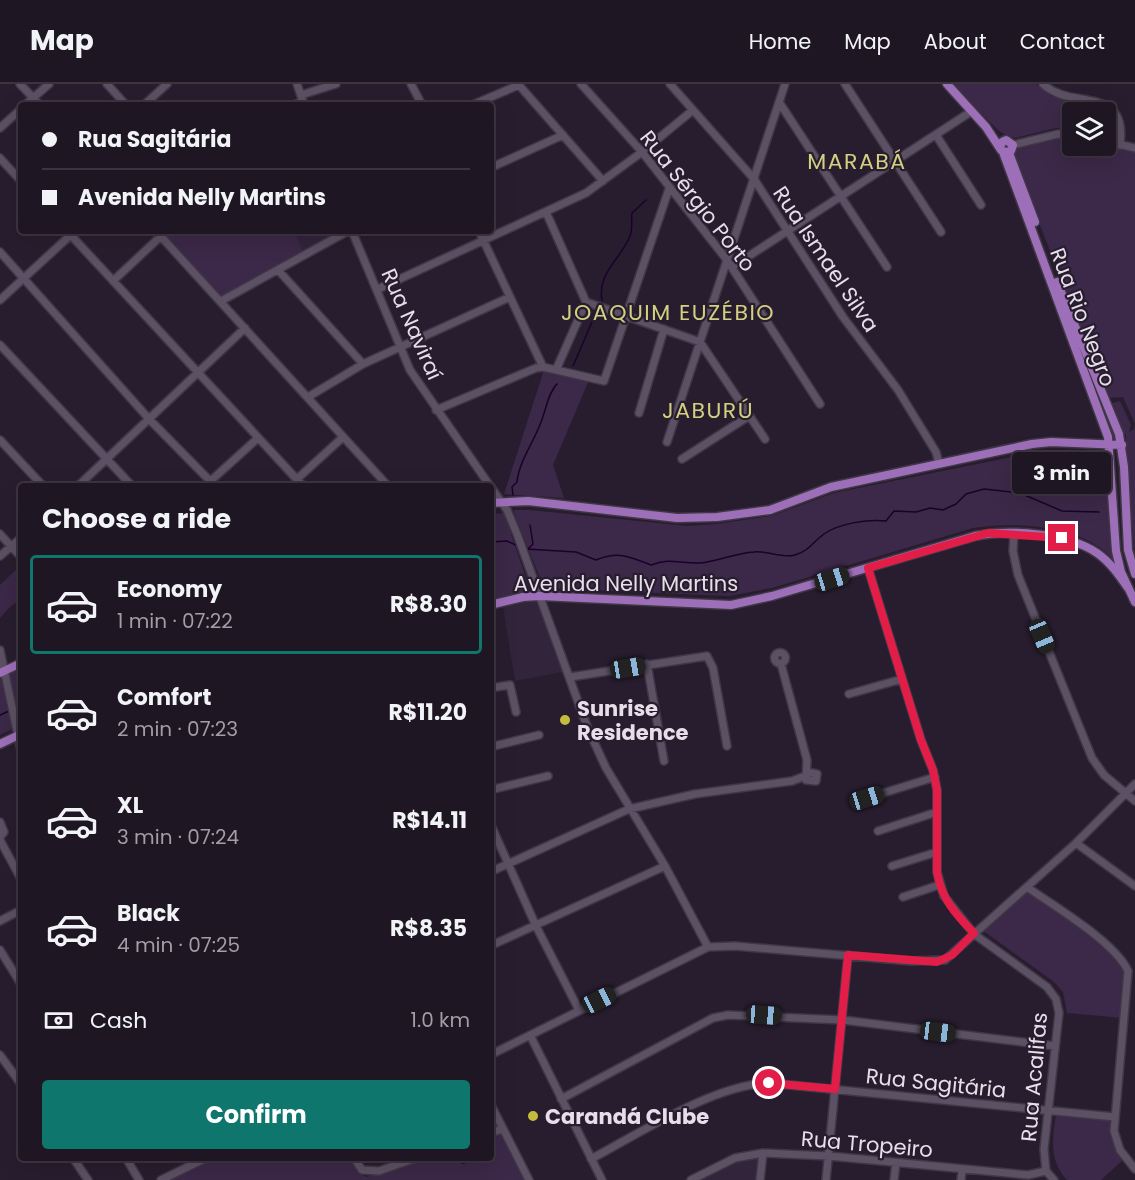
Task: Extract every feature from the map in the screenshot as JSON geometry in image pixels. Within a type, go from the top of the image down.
[{"type":"main road","points":[[947,84],[1006,148]]},
{"type":"main road","name":"Rua Rio Negro","points":[[1006,148],[1122,445],[1130,558],[1135,574]]},
{"type":"main road","name":"Rua Rio Negro","points":[[1006,148],[1110,445],[1116,551],[1135,602]]},
{"type":"main road","points":[[494,503],[528,501],[677,518],[717,517],[770,510],[831,487],[939,463],[1051,442],[1122,445]]},
{"type":"main road","name":"Avenida Nelly Martins","points":[[494,604],[523,597],[731,604],[758,600],[975,536],[1014,533],[1062,538],[1087,547],[1110,563],[1128,588]]},
{"type":"main road","points":[[1130,558],[1135,568]]},
{"type":"main road","points":[[3,672],[18,664]]},
{"type":"main road","points":[[0,744],[18,735]]},
{"type":"street","points":[[20,84],[37,102]]},
{"type":"street","points":[[28,102],[49,84]]},
{"type":"street","points":[[107,84],[123,102]]},
{"type":"street","points":[[147,102],[167,84]]},
{"type":"street","points":[[297,84],[302,100],[336,84]]},
{"type":"street","points":[[411,84],[420,102]]},
{"type":"street","points":[[479,102],[519,84],[603,181]]},
{"type":"street","name":"Rua Sérgio Porto","points":[[582,84],[642,152],[727,260],[820,404]]},
{"type":"street","name":"Rua Ismael Silva","points":[[670,84],[754,179],[843,317],[898,390],[936,452],[939,463]]},
{"type":"street","points":[[667,442],[785,84]]},
{"type":"street","points":[[845,84],[941,232]]},
{"type":"street","points":[[1043,84],[1059,94],[1085,98],[1105,105],[1118,118],[1122,130],[1120,145]]},
{"type":"street","points":[[779,102],[887,267]]},
{"type":"street","points":[[378,289],[546,212],[603,181],[693,110]]},
{"type":"street","points":[[732,267],[972,111]]},
{"type":"street","points":[[0,129],[18,112]]},
{"type":"street","points":[[1006,148],[1062,134]]},
{"type":"street","points":[[494,166],[563,135]]},
{"type":"street","points":[[936,135],[981,205]]},
{"type":"street","points":[[1116,144],[1135,148]]},
{"type":"street","points":[[0,158],[18,178]]},
{"type":"street","points":[[436,410],[543,367],[604,381],[669,189]]},
{"type":"street","points":[[546,212],[586,302],[700,342],[765,439]]},
{"type":"street","points":[[0,300],[69,234]]},
{"type":"street","points":[[73,234],[113,281],[300,483]]},
{"type":"street","points":[[113,281],[159,234],[385,483]]},
{"type":"street","points":[[220,301],[345,234]]},
{"type":"street","name":"Rua Naviraí","points":[[351,234],[378,289],[410,370],[488,483]]},
{"type":"street","points":[[480,234],[543,367]]},
{"type":"street","points":[[0,252],[209,483]]},
{"type":"street","points":[[279,271],[363,364]]},
{"type":"street","points":[[308,397],[363,364],[510,297]]},
{"type":"street","points":[[556,370],[586,302]]},
{"type":"street","points":[[81,483],[245,328]]},
{"type":"street","points":[[639,413],[664,329]]},
{"type":"street","points":[[0,345],[129,483]]},
{"type":"street","points":[[682,459],[749,416]]},
{"type":"street","points":[[211,483],[258,438]]},
{"type":"street","points":[[297,479],[342,438]]},
{"type":"street","points":[[0,440],[40,483]]},
{"type":"street","name":"Rua Naviraí","points":[[494,491],[518,534],[588,729],[629,809],[664,866],[708,947]]},
{"type":"street","points":[[1014,533],[1012,551],[1018,575],[1092,758],[1104,775],[1135,801]]},
{"type":"street","points":[[0,534],[18,554]]},
{"type":"street","points":[[0,556],[18,540]]},
{"type":"street","name":"Rua Acalifas","points":[[868,568],[935,777],[939,885],[952,909],[974,933],[1047,987],[1056,999],[1059,1013],[1044,1149],[1046,1171],[1054,1180]]},
{"type":"street","points":[[0,650],[18,732]]},
{"type":"street","points":[[570,677],[707,656],[710,659],[727,746]]},
{"type":"street","points":[[647,664],[664,761]]},
{"type":"street","points":[[494,870],[629,809],[695,794],[792,781],[806,774],[807,760],[781,664]]},
{"type":"street","points":[[849,694],[902,679]]},
{"type":"street","points":[[494,687],[510,685],[516,712]]},
{"type":"street","points":[[494,746],[539,735]]},
{"type":"street","points":[[494,789],[548,776]]},
{"type":"street","points":[[867,798],[935,777]]},
{"type":"street","points":[[494,1053],[708,947],[735,946],[937,962],[952,955],[1076,843],[1135,784]]},
{"type":"street","points":[[879,831],[937,812]]},
{"type":"street","points":[[0,822],[4,832],[0,839],[18,873]]},
{"type":"street","points":[[494,832],[536,926],[579,1010]]},
{"type":"street","points":[[1076,843],[1135,886]]},
{"type":"street","points":[[892,866],[937,852]]},
{"type":"street","points":[[494,944],[664,866]]},
{"type":"street","points":[[903,897],[939,885]]},
{"type":"street","points":[[1027,887],[1110,948],[1124,961],[1128,971],[1115,1117],[1115,1141],[1135,1169]]},
{"type":"street","points":[[0,921],[18,912]]},
{"type":"street","points":[[0,950],[18,979]]},
{"type":"street","points":[[826,1180],[848,955]]},
{"type":"street","points":[[561,1099],[713,1018],[744,1014],[843,1020],[1055,1046]]},
{"type":"street","points":[[530,1035],[602,1180]]},
{"type":"street","points":[[0,1055],[18,1080]]},
{"type":"street","name":"Rua Sagitária","points":[[591,1159],[711,1096],[747,1083],[835,1089],[1115,1117]]},
{"type":"street","points":[[494,1111],[529,1180]]},
{"type":"street","points":[[494,1132],[503,1129]]},
{"type":"street","points":[[760,1180],[763,1153]]},
{"type":"street","name":"Rua Tropeiro","points":[[690,1180],[735,1158],[763,1153],[828,1156],[962,1170],[1028,1174],[1046,1171]]},
{"type":"street","points":[[75,1161],[88,1180]]},
{"type":"street","points":[[128,1161],[139,1180]]},
{"type":"street","points":[[160,1180],[200,1161]]},
{"type":"street","points":[[356,1161],[362,1170],[379,1171],[407,1161]]},
{"type":"street","points":[[894,1180],[896,1163]]},
{"type":"street","points":[[961,1180],[962,1170]]},
{"type":"shaded area","points":[[951,84],[1035,84],[1054,97],[1081,102],[1062,102],[1062,128],[1015,138],[998,130]]},
{"type":"shaded area","points":[[1057,136],[1062,136],[1062,156],[1116,156],[1116,146],[1135,151],[1135,424],[1123,397],[1108,398],[1012,154],[1019,148]]},
{"type":"shaded area","points":[[162,234],[295,234],[304,253],[221,297]]},
{"type":"shaded area","points":[[295,234],[336,234],[304,253]]},
{"type":"shaded area","points":[[1070,323],[1104,405],[1120,401],[1131,425],[1129,432],[1134,429],[1135,424],[1135,555],[1126,467],[1126,434],[1112,439]]},
{"type":"shaded area","points":[[544,370],[589,380],[553,465],[564,498],[504,494]]},
{"type":"shaded area","points":[[1107,452],[1114,562],[1103,550],[1069,533],[1009,525],[973,528],[772,588],[729,596],[544,588],[514,513],[514,510],[530,510],[687,526],[716,524],[771,516],[834,493],[1033,453]]},
{"type":"shaded area","points":[[504,513],[530,590],[494,599],[494,514]]},
{"type":"shaded area","points":[[18,568],[18,602],[0,618],[0,585]]},
{"type":"shaded area","points":[[540,596],[567,671],[515,681],[502,601]]},
{"type":"shaded area","points":[[18,668],[18,730],[16,731],[12,721],[11,730],[0,735],[0,677]]},
{"type":"shaded area","points":[[1028,890],[1098,941],[1120,963],[1125,971],[1126,982],[1123,1018],[1067,1013],[1063,992],[1054,982],[982,930]]},
{"type":"shaded area","points":[[1056,1115],[1113,1119],[1113,1141],[1124,1159],[1101,1180],[1067,1180],[1057,1165],[1053,1149]]},
{"type":"shaded area","points":[[500,1131],[525,1180],[169,1180],[206,1161],[352,1161],[359,1174],[367,1177],[414,1161],[494,1161],[494,1133]]},
{"type":"shaded area","points":[[763,1154],[758,1180],[694,1180],[724,1164]]},
{"type":"waterway","points":[[602,300],[601,290],[606,274],[630,236],[632,213],[646,200]]},
{"type":"waterway","points":[[573,366],[595,315]]},
{"type":"waterway","points":[[513,495],[512,487],[517,482],[518,474],[551,392],[557,384]]},
{"type":"waterway","points":[[526,549],[576,552],[596,560],[617,555],[651,565],[670,561],[700,563],[754,552],[790,556],[804,551],[824,534],[838,527],[863,521],[886,521],[894,511],[916,512],[930,508],[943,510],[956,504],[966,494],[984,489],[1020,493],[1062,511],[1099,512]]},
{"type":"waterway","points":[[528,549],[533,544],[530,525]]},
{"type":"waterway","points":[[494,542],[507,541],[518,546]]},
{"type":"waterway","points":[[0,715],[9,711]]},
{"type":"waterway","points":[[464,1161],[462,1163],[470,1161]]},
{"type":"place","name":"Sunrise Residence","points":[[565,720]]},
{"type":"place","name":"Carandá Clube","points":[[533,1116]]},
{"type":"district","name":"MARABÁ","points":[[857,161]]},
{"type":"district","name":"JOAQUIM EUZÉBIO","points":[[668,312]]},
{"type":"district","name":"JABURÚ","points":[[708,410]]},
{"type":"route","points":[[769,1083],[835,1089],[848,955],[937,962],[952,955],[974,933],[952,909],[939,885],[937,790],[933,770],[921,740],[868,568],[988,533],[1001,532],[1062,538]]}]
